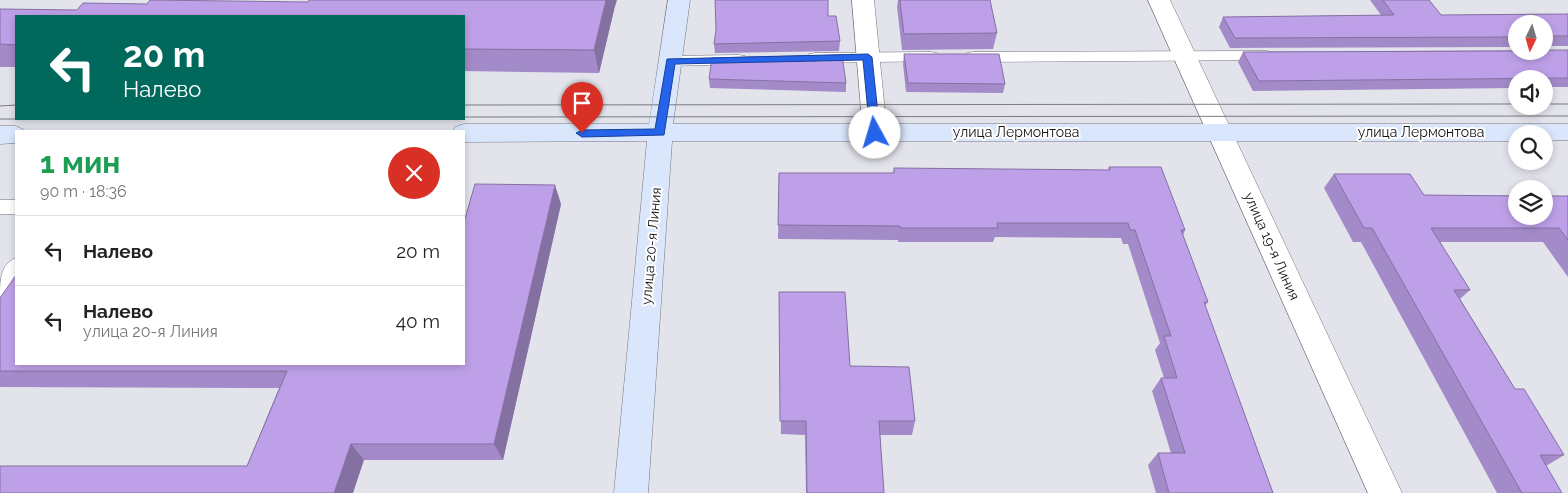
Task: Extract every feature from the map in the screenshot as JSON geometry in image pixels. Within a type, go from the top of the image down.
[{"type":"main road","name":"улица 20-я Линия","points":[[630,493],[660,133],[679,0]]},
{"type":"main road","name":"улица Лермонтова","points":[[465,133],[1568,132]]},
{"type":"main road","points":[[0,135],[15,135]]},
{"type":"street","points":[[863,0],[875,133]]},
{"type":"street","name":"улица 19-я Линия","points":[[1159,0],[1385,493]]},
{"type":"lane","points":[[798,58],[1283,56]]},
{"type":"lane","points":[[670,61],[759,59]]},
{"type":"lane","points":[[0,207],[15,207]]},
{"type":"lane","points":[[0,289],[15,267]]},
{"type":"building","points":[[150,0],[308,2],[309,0],[606,0],[594,50],[465,49],[465,15],[15,15],[15,45],[0,44],[0,9],[77,10],[83,3],[147,4]]},
{"type":"building","points":[[715,0],[828,0],[828,16],[836,16],[840,41],[714,44],[716,29]]},
{"type":"building","points":[[900,0],[990,0],[997,33],[904,34]]},
{"type":"building","points":[[1383,0],[1429,0],[1441,15],[1568,14],[1568,36],[1553,36],[1553,15],[1508,15],[1508,37],[1235,38],[1223,17],[1394,15]]},
{"type":"building","points":[[1553,50],[1568,50],[1568,78],[1553,78],[1553,70],[1508,70],[1508,79],[1259,81],[1243,52],[1508,51],[1508,60],[1553,60]]},
{"type":"building","points":[[904,54],[999,54],[1005,84],[908,83]]},
{"type":"building","points":[[842,55],[846,83],[709,79],[712,58]]},
{"type":"building","points":[[1109,167],[1161,167],[1185,230],[1181,230],[1208,302],[1204,302],[1273,493],[1169,493],[1158,453],[1185,453],[1161,378],[1177,378],[1164,336],[1171,336],[1135,230],[1130,230],[1128,223],[997,223],[998,228],[778,225],[779,173],[894,173],[894,168],[1110,170]]},
{"type":"building","points":[[1334,174],[1410,174],[1424,195],[1508,196],[1508,225],[1553,225],[1553,196],[1568,196],[1568,240],[1559,228],[1431,228],[1470,290],[1454,290],[1515,389],[1524,389],[1564,455],[1540,455],[1562,493],[1522,493],[1372,228],[1364,228]]},
{"type":"building","points":[[475,184],[555,185],[494,444],[351,444],[334,493],[0,493],[0,466],[247,466],[287,371],[0,371],[0,298],[15,276],[15,365],[465,365],[465,219]]},
{"type":"building","points":[[779,292],[845,292],[850,366],[909,367],[915,421],[879,421],[884,493],[807,493],[806,421],[780,421]]},
{"type":"tram line","points":[[465,105],[1508,104]]},
{"type":"tram line","points":[[1553,104],[1568,104]]},
{"type":"tram line","points":[[0,106],[15,105]]},
{"type":"tram line","points":[[465,117],[1568,116]]},
{"type":"tram line","points":[[0,119],[15,119]]},
{"type":"route","points":[[582,133],[660,133],[670,61],[868,57],[875,133]]}]
